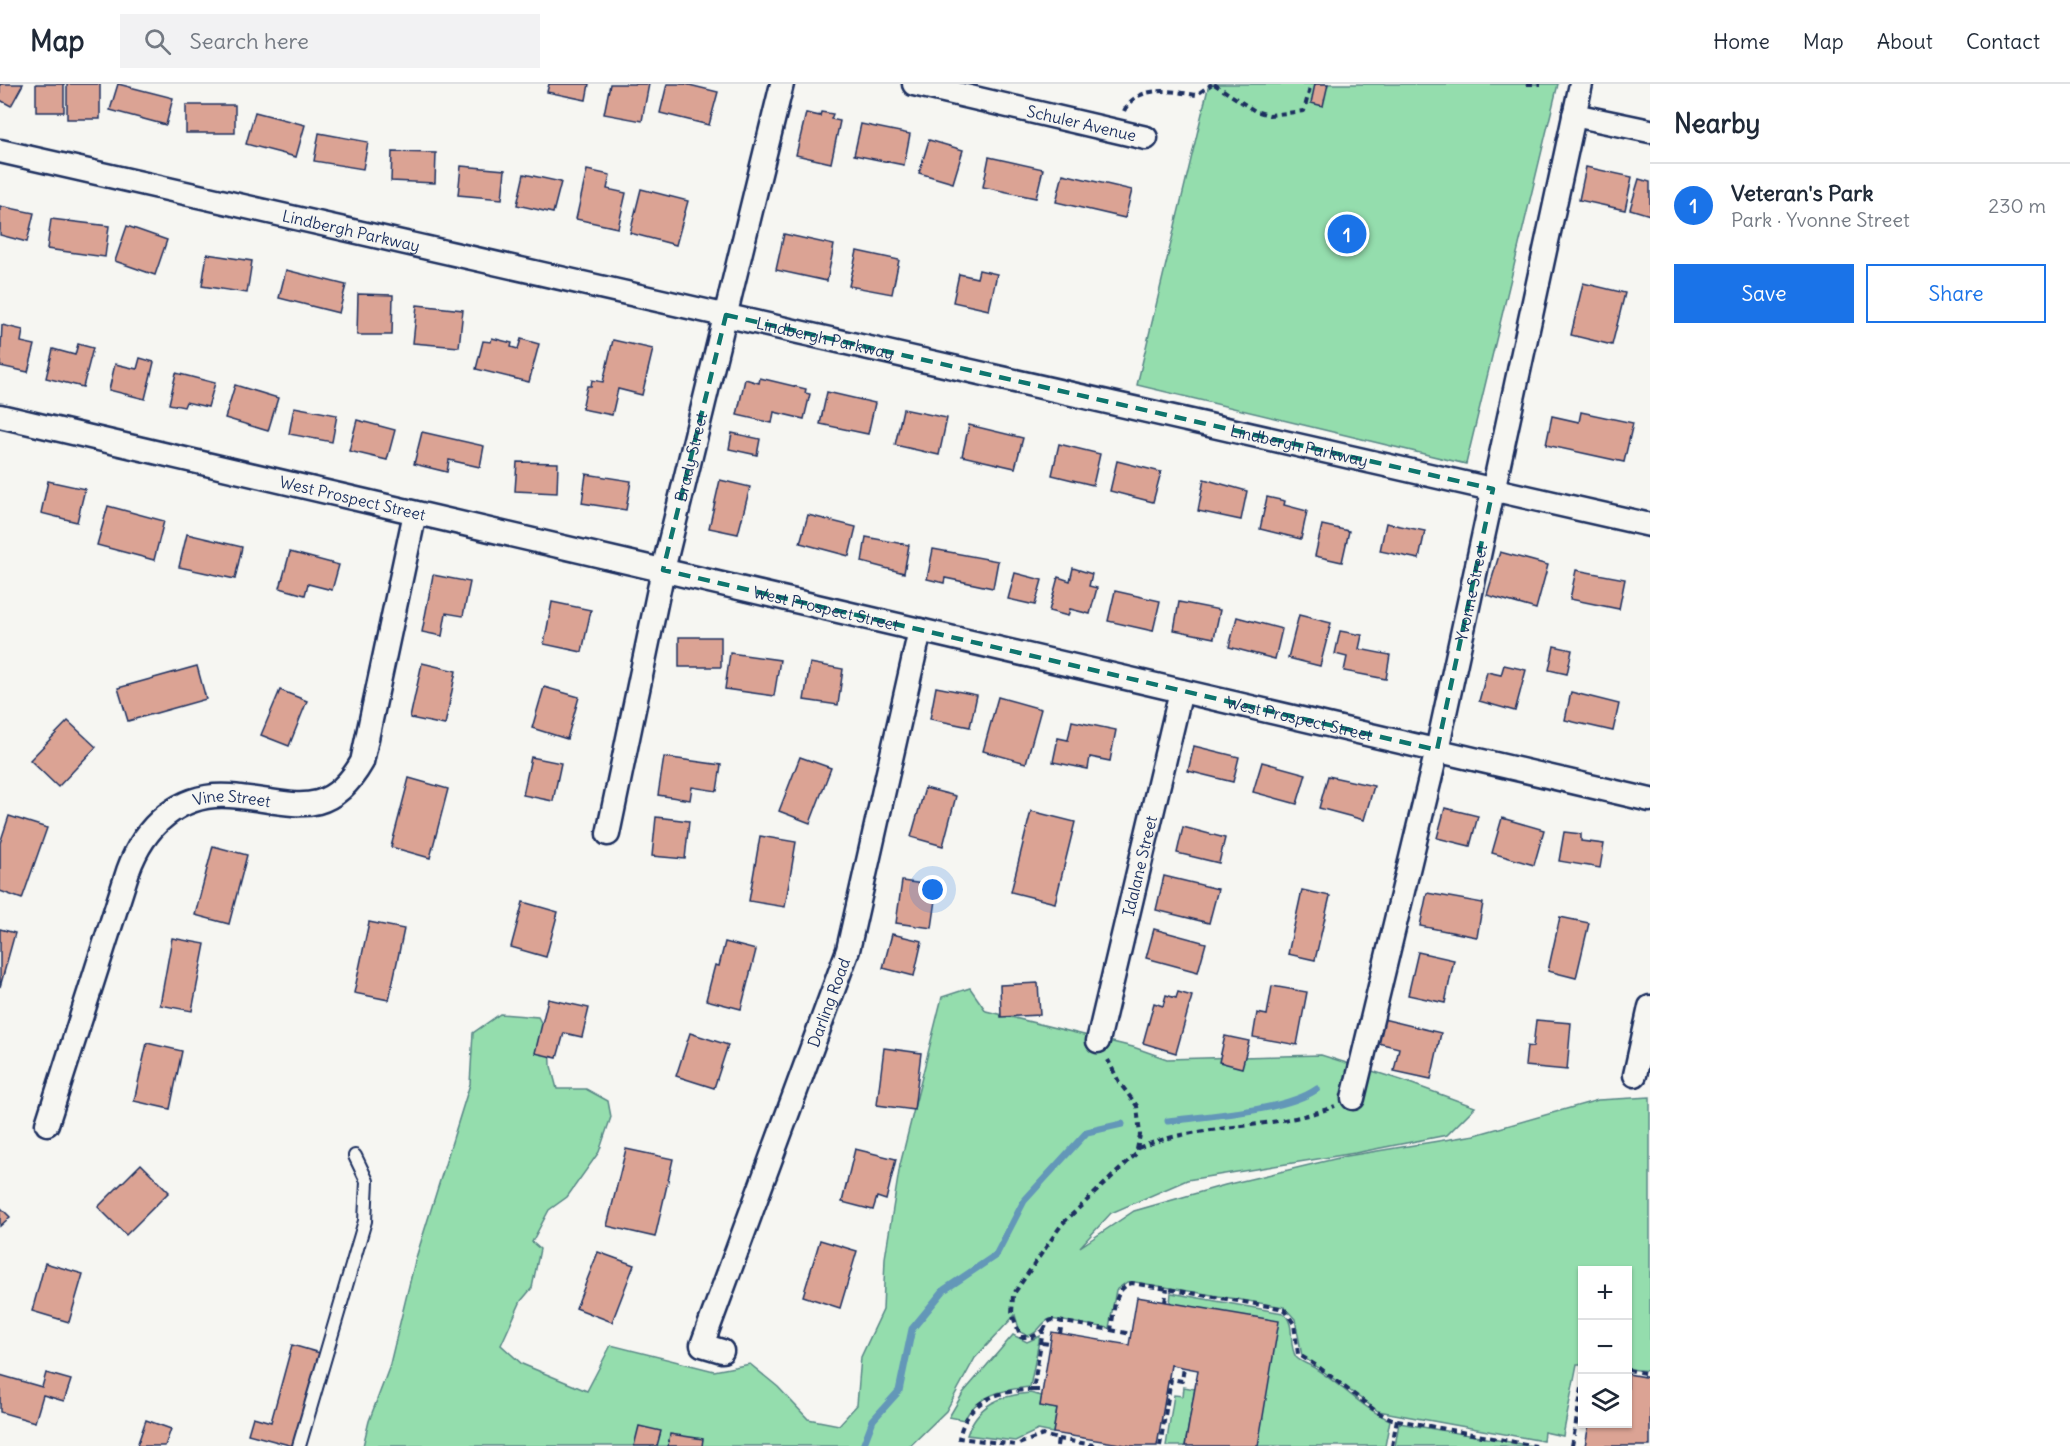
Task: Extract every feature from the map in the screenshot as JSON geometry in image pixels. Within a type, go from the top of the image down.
[{"type":"street","name":"Brady Street","points":[[608,834],[663,570],[782,84]]},
{"type":"street","name":"Schuler Avenue","points":[[914,84],[1146,138]]},
{"type":"street","name":"Yvonne Street","points":[[1353,1098],[1437,750],[1581,84]]},
{"type":"street","points":[[1574,115],[1650,131]]},
{"type":"street","name":"Lindbergh Parkway","points":[[0,151],[1650,525]]},
{"type":"street","name":"West Prospect Street","points":[[0,416],[1650,800]]},
{"type":"street","name":"Vine Street","points":[[47,1124],[128,871],[136,850],[149,830],[168,813],[186,803],[207,797],[230,796],[304,806],[322,802],[338,793],[351,780],[362,762],[415,513]]},
{"type":"street","name":"Darling Road","points":[[722,1351],[702,1345],[848,950],[920,630]]},
{"type":"street","name":"Idalane Street","points":[[1098,1041],[1181,691]]},
{"type":"street","points":[[1635,1075],[1650,1007]]},
{"type":"lane","points":[[299,1446],[364,1221],[367,1181],[355,1156]]},
{"type":"path","points":[[1115,131],[1125,107],[1138,96],[1155,90],[1196,95],[1213,84],[1255,111],[1276,115],[1282,112],[1304,111],[1311,84]]},
{"type":"path","points":[[1527,84],[1541,84]]},
{"type":"path","points":[[1043,1331],[1032,1338],[1021,1338],[1012,1314],[1013,1295],[1062,1224],[1107,1184],[1136,1154],[1140,1135],[1137,1106],[1119,1082],[1098,1041]]},
{"type":"path","points":[[1137,1148],[1167,1136],[1288,1119],[1353,1098]]},
{"type":"path","points":[[1111,1330],[1118,1292],[1125,1285],[1132,1283],[1285,1310],[1294,1324],[1298,1354],[1377,1412],[1397,1419],[1536,1446]]},
{"type":"path","points":[[1165,1302],[1167,1289]]},
{"type":"path","points":[[1033,1390],[1043,1331],[1047,1322],[1062,1322],[1131,1334]]},
{"type":"path","points":[[1060,1334],[1062,1322]]},
{"type":"path","points":[[1041,1343],[1050,1344]]},
{"type":"path","points":[[1160,1446],[1171,1379],[1182,1381],[1184,1367]]},
{"type":"path","points":[[1632,1371],[1650,1374]]},
{"type":"path","points":[[1042,1390],[1010,1392],[991,1397],[976,1406],[966,1416],[959,1438],[1016,1445],[1043,1435],[1100,1446]]},
{"type":"path","points":[[1572,1446],[1578,1411]]},
{"type":"path","points":[[1392,1446],[1397,1419]]},
{"type":"path","points":[[1057,1446],[1058,1439]]},
{"type":"highlighted area","points":[[726,315],[1493,489],[1437,750],[663,570]]},
{"type":"green space","points":[[1209,84],[1558,84],[1466,464],[1137,385]]},
{"type":"green space","points":[[970,988],[986,1011],[1133,1047],[1167,1059],[1321,1055],[1404,1081],[1475,1107],[1447,1135],[1355,1153],[1187,1180],[1111,1213],[1080,1247],[1134,1211],[1225,1185],[1347,1156],[1475,1135],[1598,1100],[1650,1097],[1650,1371],[1632,1369],[1632,1266],[1578,1266],[1578,1364],[1563,1436],[1544,1432],[1543,1441],[1378,1411],[1302,1356],[1295,1319],[1284,1307],[1127,1282],[1116,1290],[1109,1328],[1050,1319],[1035,1333],[1028,1336],[1020,1332],[1015,1315],[975,1358],[946,1411],[910,1446],[363,1446],[369,1421],[389,1368],[415,1261],[470,1084],[473,1033],[500,1014],[538,1017],[550,1039],[551,1066],[557,1089],[586,1089],[608,1101],[611,1117],[599,1152],[567,1197],[549,1210],[532,1242],[540,1249],[532,1288],[521,1301],[501,1345],[522,1364],[587,1391],[611,1345],[714,1371],[750,1364],[778,1387],[808,1419],[839,1425],[857,1405],[861,1357],[883,1310],[885,1258],[900,1165],[942,997]]},
{"type":"green space","points":[[1171,1293],[1283,1313],[1290,1323],[1293,1352],[1300,1361],[1314,1367],[1370,1409],[1390,1420],[1385,1446],[1258,1446],[1170,1303]]},
{"type":"green space","points":[[1013,1335],[1027,1342],[1040,1336],[1030,1387],[1011,1389],[984,1399],[970,1411],[964,1420],[949,1417],[963,1393]]},
{"type":"green space","points":[[1184,1387],[1195,1389],[1185,1446],[1166,1446],[1174,1395],[1183,1396]]},
{"type":"green space","points":[[1030,1393],[1042,1396],[1040,1406],[1057,1409],[1053,1433],[1038,1430],[1015,1441],[967,1435],[971,1425],[983,1409],[1000,1399]]},
{"type":"green space","points":[[1399,1423],[1533,1446],[1395,1446]]},
{"type":"building","points":[[0,84],[23,84],[11,106],[0,100]]},
{"type":"building","points":[[36,84],[64,84],[64,112],[36,112]]},
{"type":"building","points":[[67,84],[100,84],[100,119],[67,119]]},
{"type":"building","points":[[118,84],[173,98],[166,125],[110,110]]},
{"type":"building","points":[[549,84],[589,84],[586,100],[547,92]]},
{"type":"building","points":[[610,84],[649,84],[642,121],[604,114]]},
{"type":"building","points":[[667,84],[685,84],[718,92],[709,125],[660,113]]},
{"type":"building","points":[[1315,84],[1328,84],[1323,106],[1311,103]]},
{"type":"building","points":[[186,105],[235,105],[235,133],[186,133]]},
{"type":"building","points":[[255,112],[305,125],[296,157],[246,144]]},
{"type":"building","points":[[821,112],[833,114],[831,119],[840,121],[831,163],[796,155],[806,113],[820,116]]},
{"type":"building","points":[[861,124],[910,134],[904,165],[854,155]]},
{"type":"building","points":[[319,133],[368,142],[363,169],[314,161]]},
{"type":"building","points":[[929,140],[963,150],[953,183],[919,173]]},
{"type":"building","points":[[392,152],[436,153],[435,183],[391,181]]},
{"type":"building","points":[[989,157],[1043,169],[1036,198],[983,187]]},
{"type":"building","points":[[461,166],[505,170],[502,199],[458,195]]},
{"type":"building","points":[[1586,167],[1632,177],[1625,210],[1579,200]]},
{"type":"building","points":[[587,170],[610,175],[607,189],[626,193],[618,228],[576,219]]},
{"type":"building","points":[[524,174],[561,182],[553,213],[517,205]]},
{"type":"building","points":[[1063,174],[1132,190],[1125,218],[1056,202]]},
{"type":"building","points":[[1639,179],[1650,182],[1650,215],[1630,209]]},
{"type":"building","points":[[641,189],[688,201],[676,245],[630,233]]},
{"type":"building","points":[[0,206],[34,213],[27,242],[0,235]]},
{"type":"building","points":[[51,219],[109,226],[105,257],[47,249]]},
{"type":"building","points":[[127,226],[167,240],[155,275],[115,261]]},
{"type":"building","points":[[784,234],[834,245],[827,281],[776,270]]},
{"type":"building","points":[[857,251],[899,260],[892,294],[849,286]]},
{"type":"building","points":[[207,254],[252,261],[247,293],[202,286]]},
{"type":"building","points":[[286,270],[346,285],[339,313],[279,298]]},
{"type":"building","points":[[979,270],[997,274],[989,310],[953,302],[959,274],[977,278]]},
{"type":"building","points":[[1583,283],[1625,293],[1612,345],[1571,335]]},
{"type":"building","points":[[358,294],[393,295],[392,335],[357,335]]},
{"type":"building","points":[[417,305],[463,310],[459,347],[413,343]]},
{"type":"building","points":[[2,325],[23,330],[21,342],[35,345],[28,372],[0,366]]},
{"type":"building","points":[[492,338],[512,343],[511,347],[518,349],[521,339],[539,344],[529,382],[476,369],[483,341],[491,342]]},
{"type":"building","points":[[613,340],[653,349],[642,395],[618,389],[612,415],[582,409],[587,386],[591,386],[592,380],[603,382]]},
{"type":"building","points":[[78,344],[93,348],[83,387],[46,378],[53,349],[75,355]]},
{"type":"building","points":[[140,358],[154,362],[145,399],[109,390],[115,364],[137,369]]},
{"type":"building","points":[[176,373],[215,383],[208,407],[186,402],[184,407],[169,404]]},
{"type":"building","points":[[760,378],[806,389],[805,393],[810,394],[804,419],[774,412],[772,423],[737,415],[745,379],[759,383]]},
{"type":"building","points":[[235,385],[278,398],[268,431],[225,418]]},
{"type":"building","points":[[827,392],[875,403],[868,434],[820,424]]},
{"type":"building","points":[[294,407],[337,415],[332,442],[289,434]]},
{"type":"building","points":[[903,409],[947,418],[939,455],[895,445]]},
{"type":"building","points":[[1581,412],[1633,423],[1624,462],[1546,445],[1552,416],[1579,422]]},
{"type":"building","points":[[357,420],[395,430],[387,460],[349,451]]},
{"type":"building","points":[[969,425],[1023,438],[1015,468],[962,456]]},
{"type":"building","points":[[422,432],[484,446],[480,467],[449,460],[447,472],[414,464]]},
{"type":"building","points":[[732,433],[760,439],[757,455],[729,449]]},
{"type":"building","points":[[1059,444],[1100,454],[1093,485],[1052,475]]},
{"type":"building","points":[[1117,461],[1161,472],[1153,502],[1110,491]]},
{"type":"building","points":[[517,462],[558,463],[557,493],[515,491]]},
{"type":"building","points":[[586,474],[631,481],[626,510],[582,503]]},
{"type":"building","points":[[1204,479],[1247,491],[1241,520],[1198,511]]},
{"type":"building","points":[[720,480],[750,487],[738,534],[709,528]]},
{"type":"building","points":[[48,481],[85,489],[77,522],[41,513]]},
{"type":"building","points":[[1267,497],[1285,501],[1284,505],[1307,511],[1301,539],[1260,529]]},
{"type":"building","points":[[108,506],[164,521],[154,560],[97,545]]},
{"type":"building","points":[[808,515],[856,527],[849,556],[800,543]]},
{"type":"building","points":[[1386,523],[1425,531],[1419,559],[1380,551]]},
{"type":"building","points":[[1322,525],[1349,531],[1342,562],[1315,556]]},
{"type":"building","points":[[187,534],[242,547],[235,579],[179,567]]},
{"type":"building","points":[[866,537],[909,545],[904,573],[862,562]]},
{"type":"building","points":[[933,549],[998,561],[993,588],[945,578],[944,583],[927,579]]},
{"type":"building","points":[[290,552],[339,565],[332,590],[308,584],[305,595],[280,588]]},
{"type":"building","points":[[1500,552],[1548,565],[1536,609],[1487,595]]},
{"type":"building","points":[[1073,568],[1092,574],[1089,586],[1097,588],[1090,614],[1070,609],[1068,616],[1049,611],[1058,577],[1070,581]]},
{"type":"building","points":[[1576,570],[1625,579],[1619,609],[1570,599]]},
{"type":"building","points":[[1015,573],[1042,580],[1035,605],[1008,599]]},
{"type":"building","points":[[433,575],[470,582],[463,616],[446,613],[442,636],[422,632]]},
{"type":"building","points":[[1115,591],[1160,601],[1153,631],[1108,621]]},
{"type":"building","points":[[552,602],[591,610],[582,652],[544,644]]},
{"type":"building","points":[[1179,602],[1220,610],[1214,638],[1174,630]]},
{"type":"building","points":[[1299,615],[1331,623],[1320,666],[1288,658]]},
{"type":"building","points":[[1237,617],[1282,629],[1275,659],[1229,647]]},
{"type":"building","points":[[1340,631],[1362,635],[1359,649],[1390,655],[1386,679],[1344,671],[1347,657],[1335,654]]},
{"type":"building","points":[[679,637],[721,637],[721,667],[679,667]]},
{"type":"building","points":[[1554,646],[1572,650],[1567,674],[1549,670]]},
{"type":"building","points":[[730,653],[780,660],[774,696],[725,689]]},
{"type":"building","points":[[422,663],[456,671],[445,725],[410,718]]},
{"type":"building","points":[[810,663],[843,669],[838,705],[804,700]]},
{"type":"building","points":[[1504,665],[1526,670],[1515,711],[1479,701],[1487,672],[1501,675]]},
{"type":"building","points":[[197,666],[206,699],[128,721],[118,688]]},
{"type":"building","points":[[544,687],[579,697],[567,739],[532,728]]},
{"type":"building","points":[[936,687],[977,695],[970,727],[930,719]]},
{"type":"building","points":[[280,690],[307,701],[289,746],[261,735]]},
{"type":"building","points":[[1571,692],[1619,704],[1613,731],[1565,720]]},
{"type":"building","points":[[998,697],[1041,709],[1026,763],[983,751]]},
{"type":"building","points":[[68,721],[96,747],[58,787],[30,760]]},
{"type":"building","points":[[1072,721],[1116,730],[1110,761],[1090,757],[1088,769],[1053,762],[1058,738],[1068,740]]},
{"type":"building","points":[[1194,746],[1239,757],[1233,782],[1188,771]]},
{"type":"building","points":[[531,757],[561,763],[553,801],[523,795]]},
{"type":"building","points":[[664,757],[721,765],[717,791],[692,787],[690,800],[658,795]]},
{"type":"building","points":[[800,757],[831,768],[810,823],[779,811]]},
{"type":"building","points":[[1262,762],[1306,774],[1297,804],[1253,792]]},
{"type":"building","points":[[1328,776],[1374,786],[1364,820],[1319,808]]},
{"type":"building","points":[[409,778],[448,789],[430,858],[391,847]]},
{"type":"building","points":[[925,788],[956,796],[943,846],[911,837]]},
{"type":"building","points":[[1445,808],[1478,816],[1470,846],[1437,838]]},
{"type":"building","points":[[1031,811],[1075,822],[1055,903],[1011,892]]},
{"type":"building","points":[[9,816],[47,828],[22,899],[0,891],[0,843]]},
{"type":"building","points":[[656,817],[689,821],[685,859],[652,856]]},
{"type":"building","points":[[1502,818],[1544,830],[1534,865],[1492,853]]},
{"type":"building","points":[[1183,827],[1225,838],[1219,863],[1177,853]]},
{"type":"building","points":[[1564,832],[1581,834],[1581,841],[1604,844],[1600,868],[1559,861]]},
{"type":"building","points":[[760,836],[796,842],[785,907],[749,901]]},
{"type":"building","points":[[213,846],[247,855],[229,924],[195,915]]},
{"type":"building","points":[[1164,876],[1218,889],[1209,923],[1156,910]]},
{"type":"building","points":[[902,881],[938,886],[932,928],[896,923]]},
{"type":"building","points":[[1302,890],[1330,896],[1315,960],[1288,954]]},
{"type":"building","points":[[1427,893],[1483,903],[1477,937],[1420,926]]},
{"type":"building","points":[[523,902],[558,912],[546,957],[511,947]]},
{"type":"building","points":[[1560,917],[1589,923],[1576,978],[1548,971]]},
{"type":"building","points":[[369,922],[404,929],[389,1000],[354,993]]},
{"type":"building","points":[[0,929],[15,933],[0,987]]},
{"type":"building","points":[[1154,929],[1206,943],[1198,972],[1146,958]]},
{"type":"building","points":[[892,934],[922,941],[914,976],[883,968]]},
{"type":"building","points":[[172,938],[205,944],[192,1011],[160,1005]]},
{"type":"building","points":[[725,942],[756,950],[741,1009],[706,1000],[715,965],[719,966]]},
{"type":"building","points":[[1418,952],[1454,960],[1445,1003],[1408,995]]},
{"type":"building","points":[[1038,983],[1040,1015],[1001,1017],[1000,985]]},
{"type":"building","points":[[1272,986],[1307,992],[1297,1045],[1253,1037],[1257,1013],[1267,1015]]},
{"type":"building","points":[[1178,992],[1192,996],[1176,1053],[1143,1043],[1154,1003],[1163,1006],[1166,995],[1176,998]]},
{"type":"building","points":[[548,999],[589,1008],[582,1037],[564,1033],[557,1058],[535,1053]]},
{"type":"building","points":[[1383,1019],[1441,1033],[1431,1079],[1394,1071],[1399,1048],[1378,1043]]},
{"type":"building","points":[[1536,1020],[1571,1023],[1567,1070],[1525,1066],[1527,1046],[1533,1047]]},
{"type":"building","points":[[690,1033],[728,1045],[714,1088],[676,1076]]},
{"type":"building","points":[[1225,1036],[1249,1041],[1242,1068],[1219,1062]]},
{"type":"building","points":[[147,1043],[182,1051],[170,1109],[134,1101]]},
{"type":"building","points":[[884,1048],[921,1053],[914,1110],[877,1105]]},
{"type":"building","points":[[626,1149],[673,1159],[655,1237],[607,1226]]},
{"type":"building","points":[[855,1149],[896,1159],[886,1200],[877,1197],[873,1210],[842,1202]]},
{"type":"building","points":[[141,1164],[169,1192],[126,1235],[98,1207]]},
{"type":"building","points":[[0,1207],[10,1217],[0,1226]]},
{"type":"building","points":[[820,1240],[857,1251],[840,1308],[803,1296]]},
{"type":"building","points":[[598,1252],[634,1265],[612,1322],[576,1308]]},
{"type":"building","points":[[45,1263],[83,1274],[69,1322],[32,1311]]},
{"type":"building","points":[[1137,1297],[1279,1321],[1258,1446],[1185,1446],[1198,1370],[1171,1365],[1157,1446],[1132,1446],[1053,1433],[1057,1409],[1040,1406],[1052,1332],[1129,1345]]},
{"type":"building","points":[[292,1345],[320,1353],[293,1446],[248,1434],[253,1417],[271,1422]]},
{"type":"building","points":[[46,1373],[71,1380],[64,1401],[43,1395],[35,1422],[0,1412],[0,1375],[42,1387]]},
{"type":"building","points":[[1632,1375],[1650,1378],[1650,1446],[1585,1446],[1588,1428],[1632,1428]]},
{"type":"building","points":[[146,1420],[171,1429],[165,1446],[137,1446]]},
{"type":"building","points":[[639,1426],[661,1431],[657,1446],[634,1446]]},
{"type":"building","points":[[670,1434],[703,1439],[702,1446],[668,1446]]},
{"type":"waterway","points":[[1168,1121],[1286,1103],[1317,1089]]},
{"type":"waterway","points":[[863,1446],[873,1420],[899,1391],[912,1329],[944,1290],[996,1255],[1024,1201],[1087,1132],[1122,1124]]},
{"type":"place","name":"Veteran's Park","points":[[1347,234]]}]
